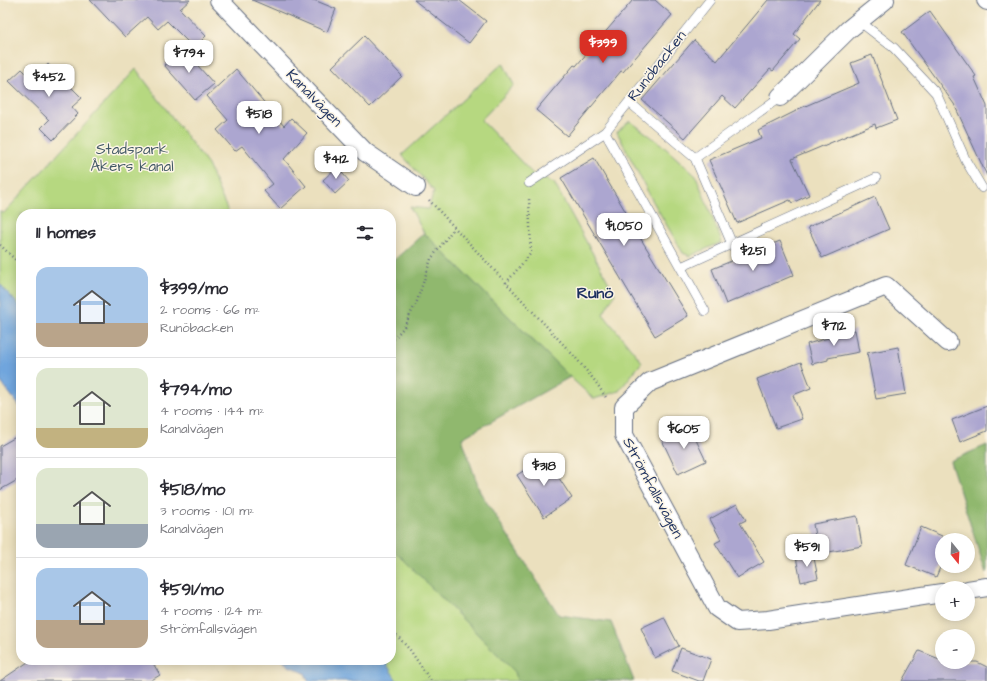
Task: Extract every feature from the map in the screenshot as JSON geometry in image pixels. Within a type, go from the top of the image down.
[{"type":"street","name":"Kanalvägen","points":[[219,0],[365,152],[416,187]]},
{"type":"street","points":[[780,97],[859,21],[885,0]]},
{"type":"street","name":"Strömfallsvägen","points":[[935,595],[768,620],[737,622],[717,608],[627,442],[624,435],[624,407],[650,382],[886,286],[948,342]]},
{"type":"street","points":[[975,589],[987,587]]},
{"type":"lane","name":"Runöbacken","points":[[529,183],[605,132],[710,0]]},
{"type":"lane","points":[[859,21],[894,48],[936,93],[966,161],[982,188]]},
{"type":"lane","points":[[695,158],[780,97]]},
{"type":"lane","points":[[629,102],[695,158],[732,244]]},
{"type":"lane","points":[[605,132],[705,311]]},
{"type":"lane","points":[[680,267],[876,178]]},
{"type":"path","points":[[506,283],[531,253],[529,183]]},
{"type":"path","points":[[416,187],[575,357],[595,381],[607,400]]},
{"type":"path","points":[[396,336],[404,327],[417,301],[431,259],[454,228]]},
{"type":"path","points":[[0,245],[16,261]]},
{"type":"path","points":[[396,635],[410,650],[432,681]]},
{"type":"green space","points":[[503,63],[514,85],[481,120],[533,174],[554,183],[615,294],[603,314],[642,362],[619,391],[594,399],[424,233],[410,207],[428,209],[434,191],[402,155]]},
{"type":"green space","name":"Stadspark Åkers kanal","points":[[136,69],[208,165],[227,209],[16,209],[16,302],[0,284],[0,211],[3,214]]},
{"type":"green space","points":[[630,121],[661,144],[696,176],[722,242],[690,256],[683,253],[651,198],[617,132]]},
{"type":"green space","points":[[424,233],[570,377],[462,438],[480,492],[559,615],[611,622],[634,681],[517,681],[515,672],[396,554],[396,258]]},
{"type":"green space","points":[[987,445],[987,573],[975,539],[975,533],[973,533],[950,461]]},
{"type":"green space","points":[[396,554],[516,672],[517,681],[397,681],[387,665],[396,665]]},
{"type":"water","points":[[0,284],[16,302],[16,402],[0,381]]},
{"type":"water","points":[[288,665],[387,665],[397,681],[308,681],[305,673]]},
{"type":"building","points":[[90,0],[190,0],[180,9],[206,36],[194,48],[167,21],[158,29],[147,17],[125,37]]},
{"type":"building","points":[[252,0],[314,0],[336,9],[327,32]]},
{"type":"building","points":[[414,0],[459,0],[486,21],[469,43]]},
{"type":"building","points":[[633,0],[655,0],[672,15],[623,72],[621,71],[567,136],[536,110],[574,65],[576,66]]},
{"type":"building","points":[[768,0],[820,0],[794,34],[800,39],[773,71],[770,69],[735,108],[722,96],[685,138],[642,100],[694,40],[717,61]]},
{"type":"building","points":[[930,11],[976,76],[974,77],[987,106],[987,176],[954,104],[902,32]]},
{"type":"building","points":[[364,36],[402,76],[370,107],[332,67]]},
{"type":"building","points":[[183,49],[214,84],[195,100],[164,65]]},
{"type":"building","points":[[872,55],[897,120],[876,128],[875,124],[792,159],[809,195],[792,203],[790,200],[737,223],[709,160],[761,138],[758,130],[796,110],[859,83],[851,63]]},
{"type":"building","points":[[48,64],[82,98],[72,107],[78,114],[53,140],[41,128],[49,120],[9,81],[22,69],[33,80]]},
{"type":"building","points":[[236,69],[284,126],[291,118],[307,133],[284,159],[306,186],[280,209],[264,191],[273,184],[242,146],[235,151],[217,130],[228,120],[207,96]]},
{"type":"building","points":[[594,158],[633,226],[688,316],[655,336],[561,178]]},
{"type":"building","points":[[337,167],[349,181],[335,194],[323,180]]},
{"type":"building","points":[[875,197],[889,229],[822,258],[808,227]]},
{"type":"building","points":[[780,241],[794,275],[726,304],[712,269]]},
{"type":"building","points":[[855,330],[859,352],[828,358],[828,360],[812,364],[807,344],[836,336],[836,333]]},
{"type":"building","points":[[898,347],[906,394],[876,399],[867,353]]},
{"type":"building","points":[[801,362],[811,388],[793,395],[802,419],[776,428],[757,379]]},
{"type":"building","points":[[987,406],[987,431],[960,442],[952,420]]},
{"type":"building","points":[[689,425],[706,461],[678,474],[661,438]]},
{"type":"building","points":[[16,437],[16,481],[0,490],[0,446]]},
{"type":"building","points":[[545,457],[572,498],[544,517],[517,475]]},
{"type":"building","points":[[737,504],[746,520],[740,523],[764,562],[737,578],[715,543],[721,540],[710,519]]},
{"type":"building","points":[[857,516],[862,546],[818,554],[813,524]]},
{"type":"building","points":[[921,527],[935,533],[935,573],[938,573],[936,577],[906,565]]},
{"type":"building","points":[[813,553],[818,578],[801,582],[796,557]]},
{"type":"building","points":[[664,617],[679,646],[655,658],[641,628]]},
{"type":"building","points":[[681,648],[711,659],[703,681],[699,681],[672,671]]},
{"type":"building","points":[[919,651],[935,657],[935,669],[975,669],[975,662],[987,667],[987,681],[902,681]]},
{"type":"building","points":[[24,665],[154,665],[160,675],[150,681],[0,681]]},
{"type":"district","name":"Runö","points":[[595,293]]}]
